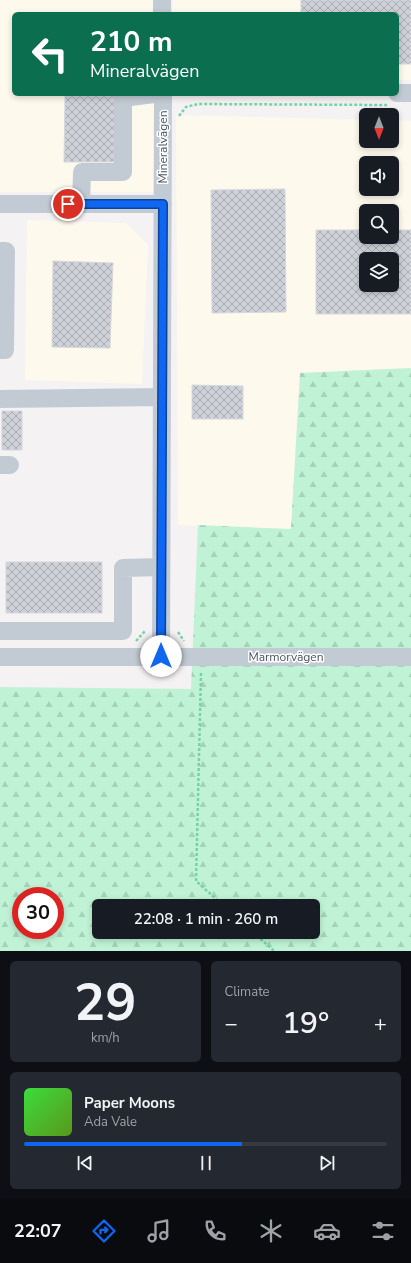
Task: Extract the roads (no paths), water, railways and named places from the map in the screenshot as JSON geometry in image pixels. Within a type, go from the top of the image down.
[{"type":"street","points":[[162,0],[162,12]]},
{"type":"street","points":[[396,99],[411,93]]},
{"type":"street","points":[[81,204],[82,172],[123,172],[123,96]]},
{"type":"street","name":"Mineralvägen","points":[[163,96],[163,204]]},
{"type":"street","points":[[0,204],[163,204],[161,656]]},
{"type":"street","points":[[0,251],[6,251],[5,350],[0,350]]},
{"type":"street","points":[[0,399],[162,397]]},
{"type":"street","points":[[0,632],[123,632],[123,568],[162,567]]},
{"type":"street","name":"Marmorvägen","points":[[0,657],[411,657]]}]
